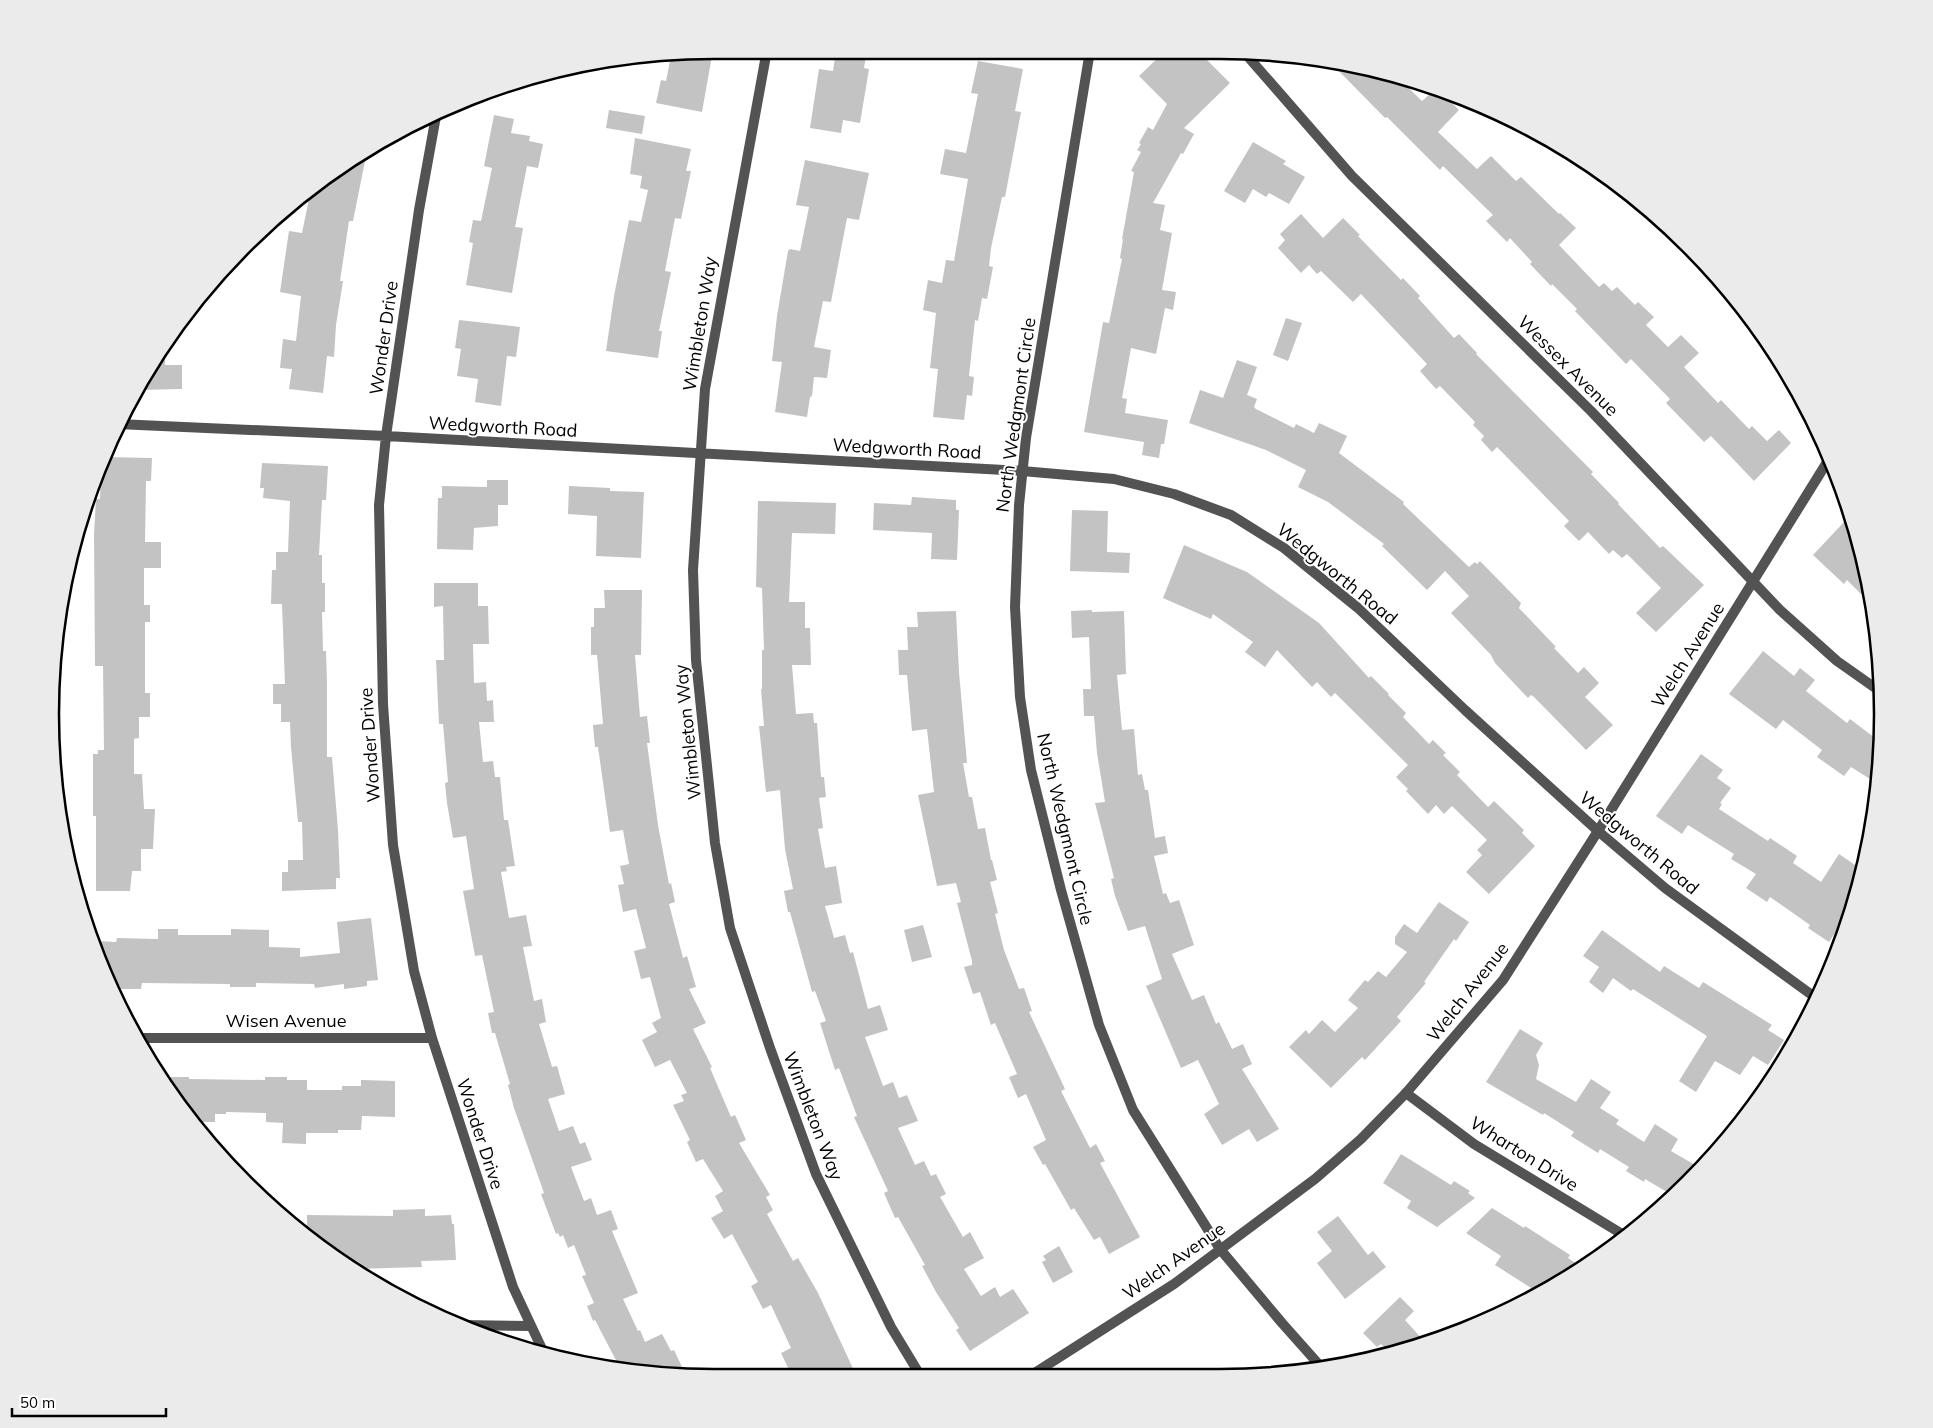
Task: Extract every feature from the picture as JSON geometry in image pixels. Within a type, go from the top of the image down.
[{"type":"street","name":"Wimbleton Way","points":[[765,59],[704,389],[693,570],[696,660],[715,843],[730,928],[770,1048],[816,1174],[890,1328],[916,1369]]},
{"type":"street","name":"North Wedgmont Circle","points":[[1089,59],[1026,438],[1018,505],[1016,607],[1020,698],[1031,770],[1060,890],[1099,1026],[1132,1110],[1220,1249],[1282,1324],[1317,1362]]},
{"type":"street","name":"Wessex Avenue","points":[[1251,60],[1352,176],[1591,411],[1780,610],[1837,661],[1873,687]]},
{"type":"street","name":"Wonder Drive","points":[[435,121],[419,210],[386,436],[379,505],[383,704],[392,835],[414,971],[432,1038],[513,1287],[541,1346]]},
{"type":"street","name":"Wedgworth Road","points":[[126,424],[386,436],[1022,471],[1114,479],[1174,494],[1231,515],[1284,548],[1358,608],[1465,710],[1598,831],[1665,888],[1811,994]]},
{"type":"street","name":"Welch Avenue","points":[[1041,1369],[1174,1284],[1316,1178],[1360,1139],[1406,1093],[1503,980],[1825,466]]},
{"type":"street","name":"Wisen Avenue","points":[[145,1038],[432,1038]]},
{"type":"street","name":"Wharton Drive","points":[[1406,1093],[1474,1144],[1620,1233]]},
{"type":"street","points":[[480,1325],[532,1326]]},
{"type":"building","points":[[711,59],[702,112],[656,103],[661,80],[666,81],[670,60]]},
{"type":"building","points":[[835,59],[866,59],[864,68],[869,69],[860,123],[843,120],[841,133],[810,128],[819,69],[833,71]]},
{"type":"building","points":[[1157,59],[1206,59],[1230,83],[1184,128],[1194,134],[1153,203],[1165,205],[1160,230],[1172,233],[1162,290],[1176,292],[1173,310],[1165,308],[1156,354],[1131,348],[1122,398],[1127,399],[1125,413],[1168,420],[1164,444],[1161,444],[1159,458],[1142,455],[1144,442],[1084,432],[1103,322],[1109,323],[1122,259],[1120,258],[1122,239],[1134,172],[1131,171],[1141,152],[1137,150],[1141,144],[1139,143],[1148,127],[1153,130],[1167,104],[1139,76]]},
{"type":"building","points":[[978,61],[1023,69],[1015,111],[1021,112],[1005,197],[1002,197],[991,248],[989,266],[993,267],[987,299],[982,298],[978,321],[975,320],[969,376],[974,377],[972,396],[967,395],[964,420],[933,417],[938,369],[930,368],[936,313],[923,310],[928,280],[942,283],[946,260],[954,261],[968,179],[940,174],[945,149],[966,153],[978,94],[971,93]]},
{"type":"building","points":[[1337,69],[1407,87],[1422,101],[1430,94],[1451,102],[1459,110],[1438,132],[1477,169],[1491,156],[1516,181],[1521,177],[1576,228],[1559,245],[1599,287],[1604,283],[1612,291],[1617,287],[1635,305],[1638,302],[1654,317],[1646,325],[1668,347],[1681,335],[1699,353],[1684,367],[1718,403],[1721,400],[1749,429],[1752,426],[1767,441],[1779,430],[1791,443],[1754,481],[1711,436],[1704,442],[1666,403],[1670,399],[1631,359],[1626,364],[1575,311],[1577,309],[1530,264],[1532,262],[1510,238],[1507,242],[1486,221],[1493,215],[1443,166],[1440,170],[1387,117],[1385,118]]},
{"type":"building","points":[[609,110],[645,116],[642,134],[606,128]]},
{"type":"building","points":[[494,115],[514,119],[511,133],[530,136],[529,141],[543,144],[538,168],[527,166],[515,227],[523,228],[512,293],[466,285],[473,243],[469,242],[473,220],[481,221],[492,168],[484,166]]},
{"type":"building","points":[[635,138],[691,149],[686,171],[691,171],[681,219],[675,218],[665,271],[671,272],[659,331],[662,331],[658,358],[606,351],[614,296],[629,220],[641,222],[648,190],[640,188],[642,176],[630,174]]},
{"type":"building","points":[[1253,142],[1286,161],[1283,164],[1305,177],[1289,204],[1269,193],[1266,197],[1253,189],[1245,203],[1224,191]]},
{"type":"building","points":[[365,160],[353,221],[349,221],[340,281],[343,281],[336,325],[334,357],[327,356],[323,393],[289,389],[292,369],[280,368],[283,339],[296,341],[301,296],[280,292],[289,231],[302,233],[309,199]]},
{"type":"building","points":[[805,160],[869,173],[859,220],[847,218],[831,302],[823,301],[814,347],[831,350],[827,378],[814,377],[807,417],[775,412],[782,362],[772,361],[777,316],[788,251],[790,249],[800,251],[809,207],[796,205]]},
{"type":"building","points":[[1301,214],[1323,238],[1343,218],[1401,280],[1403,278],[1420,296],[1418,298],[1454,338],[1459,334],[1476,354],[1593,472],[1591,474],[1660,548],[1663,546],[1704,585],[1656,632],[1636,613],[1661,588],[1627,554],[1622,558],[1613,550],[1609,554],[1588,532],[1579,541],[1564,526],[1569,521],[1497,447],[1492,452],[1481,440],[1484,436],[1473,425],[1475,422],[1440,386],[1436,389],[1420,371],[1427,364],[1361,294],[1353,302],[1321,271],[1317,274],[1309,265],[1301,273],[1278,248],[1285,240],[1280,234]]},
{"type":"building","points":[[1286,318],[1302,323],[1288,361],[1273,355]]},
{"type":"building","points":[[459,320],[520,327],[516,357],[507,356],[501,406],[475,402],[478,379],[457,376],[461,349],[455,348]]},
{"type":"building","points":[[165,357],[165,365],[182,365],[182,389],[145,390]]},
{"type":"building","points":[[1237,360],[1257,367],[1247,395],[1257,399],[1254,407],[1256,409],[1294,428],[1296,424],[1314,433],[1319,423],[1347,436],[1339,453],[1404,502],[1403,504],[1469,567],[1475,562],[1477,564],[1480,561],[1521,603],[1519,608],[1578,673],[1584,667],[1599,683],[1585,697],[1613,725],[1586,750],[1534,697],[1531,695],[1528,698],[1451,613],[1469,596],[1445,571],[1427,590],[1382,546],[1384,544],[1328,502],[1298,487],[1306,470],[1266,450],[1189,423],[1200,390],[1223,398]]},
{"type":"building","points":[[112,457],[152,458],[151,481],[146,481],[145,542],[161,542],[161,568],[144,568],[144,605],[150,605],[150,622],[145,622],[145,693],[150,693],[150,717],[139,717],[139,738],[134,739],[134,774],[142,774],[144,809],[155,809],[153,849],[141,849],[141,871],[132,871],[130,891],[96,891],[96,816],[93,816],[93,754],[98,754],[98,750],[104,750],[103,666],[95,666],[94,535],[96,499],[100,499],[101,486]]},
{"type":"building","points":[[262,463],[328,466],[326,500],[322,500],[319,555],[322,555],[322,583],[325,583],[325,612],[322,612],[323,651],[326,651],[327,757],[332,757],[338,830],[340,878],[336,878],[336,889],[282,891],[282,872],[288,872],[288,860],[303,860],[302,822],[298,822],[290,722],[281,722],[281,704],[273,704],[273,684],[285,684],[282,604],[271,604],[272,570],[276,570],[276,552],[288,552],[290,501],[263,498],[264,488],[260,488]]},
{"type":"building","points":[[487,480],[508,480],[508,505],[498,505],[498,526],[474,528],[473,550],[437,549],[438,498],[442,498],[442,486],[487,487]]},
{"type":"building","points":[[569,486],[610,488],[610,491],[644,492],[641,558],[596,556],[597,516],[568,514]]},
{"type":"building","points":[[912,497],[956,500],[956,510],[959,510],[957,560],[931,559],[932,533],[873,530],[874,503],[911,505]]},
{"type":"building","points":[[758,501],[836,503],[835,534],[792,533],[789,602],[805,602],[805,628],[810,628],[811,665],[792,665],[796,714],[813,713],[814,723],[817,723],[821,777],[824,777],[826,797],[819,798],[823,828],[818,829],[825,868],[836,866],[842,903],[825,906],[834,938],[845,935],[850,953],[853,952],[868,1009],[880,1005],[888,1030],[865,1037],[883,1086],[893,1082],[899,1098],[907,1095],[918,1121],[898,1128],[915,1165],[924,1161],[931,1176],[936,1174],[946,1194],[940,1197],[963,1237],[970,1232],[984,1258],[964,1269],[981,1296],[995,1287],[1000,1297],[1013,1289],[1029,1313],[970,1351],[956,1330],[959,1328],[936,1292],[922,1266],[925,1265],[898,1217],[895,1218],[884,1193],[888,1191],[854,1117],[857,1116],[839,1068],[835,1070],[820,1023],[826,1021],[815,991],[812,992],[790,912],[788,912],[784,891],[793,889],[785,849],[780,790],[766,792],[759,726],[764,726],[761,689],[762,650],[764,650],[762,588],[756,587]]},
{"type":"building","points":[[1072,510],[1108,511],[1107,552],[1130,553],[1129,573],[1070,571]]},
{"type":"building","points":[[1844,522],[1852,544],[1864,597],[1847,580],[1844,584],[1813,555]]},
{"type":"building","points":[[1184,545],[1247,572],[1319,623],[1369,678],[1371,676],[1389,694],[1406,713],[1403,717],[1429,744],[1433,740],[1446,753],[1443,755],[1460,772],[1457,775],[1488,807],[1494,801],[1524,830],[1522,833],[1535,846],[1489,894],[1466,872],[1482,855],[1477,850],[1487,840],[1452,806],[1444,814],[1436,805],[1428,814],[1406,791],[1408,789],[1396,777],[1408,765],[1335,693],[1331,697],[1317,682],[1312,687],[1277,650],[1265,667],[1245,652],[1253,642],[1213,614],[1211,619],[1163,598]]},
{"type":"building","points":[[434,583],[478,583],[478,606],[488,606],[489,644],[473,644],[474,683],[486,682],[487,701],[493,700],[494,722],[479,722],[483,762],[493,761],[495,777],[500,777],[504,820],[508,820],[515,866],[506,867],[507,871],[501,872],[509,918],[526,915],[532,946],[523,947],[534,1001],[542,999],[546,1022],[539,1024],[552,1067],[557,1066],[565,1094],[548,1099],[559,1131],[573,1126],[580,1144],[585,1142],[592,1160],[571,1167],[584,1201],[591,1198],[597,1215],[611,1210],[618,1229],[612,1231],[638,1293],[623,1299],[638,1331],[640,1330],[645,1342],[662,1334],[671,1351],[674,1350],[682,1367],[679,1368],[617,1362],[595,1320],[593,1321],[587,1306],[594,1303],[582,1276],[586,1275],[574,1245],[568,1248],[563,1235],[560,1237],[558,1233],[556,1234],[541,1194],[544,1193],[514,1108],[508,1085],[510,1084],[495,1033],[492,1033],[488,1013],[494,1012],[482,955],[475,956],[463,891],[474,889],[466,836],[453,838],[445,783],[448,782],[443,724],[439,724],[436,660],[444,660],[443,606],[434,607]]},
{"type":"building","points":[[604,590],[642,590],[641,655],[635,655],[640,717],[647,716],[650,743],[647,743],[658,825],[669,884],[671,883],[675,902],[669,904],[683,958],[687,956],[696,987],[689,989],[706,1023],[693,1029],[712,1067],[710,1068],[731,1117],[735,1115],[746,1140],[739,1143],[770,1195],[766,1197],[773,1210],[767,1214],[793,1261],[798,1258],[818,1293],[853,1369],[789,1369],[781,1353],[791,1348],[771,1305],[763,1309],[751,1286],[758,1282],[732,1234],[724,1239],[711,1218],[723,1211],[715,1196],[723,1191],[703,1159],[696,1162],[687,1142],[690,1140],[673,1105],[684,1101],[681,1095],[687,1093],[670,1060],[655,1067],[642,1040],[657,1032],[652,1023],[661,1018],[650,977],[641,979],[634,951],[646,948],[636,909],[623,912],[618,885],[624,884],[620,866],[629,864],[623,830],[610,832],[593,725],[603,724],[597,655],[591,655],[591,627],[594,627],[594,608],[605,608]]},
{"type":"building","points":[[1092,610],[1092,612],[1124,611],[1126,674],[1117,675],[1122,730],[1134,729],[1138,775],[1142,774],[1145,790],[1148,790],[1155,838],[1165,836],[1168,853],[1154,856],[1163,894],[1166,893],[1170,903],[1179,900],[1194,945],[1172,954],[1192,1000],[1204,995],[1216,1024],[1219,1022],[1232,1049],[1243,1044],[1252,1064],[1242,1069],[1279,1129],[1257,1142],[1249,1129],[1222,1145],[1204,1114],[1219,1104],[1198,1060],[1181,1068],[1146,986],[1162,979],[1145,926],[1128,931],[1115,896],[1111,879],[1114,878],[1095,803],[1105,802],[1097,753],[1094,716],[1084,716],[1083,689],[1091,689],[1089,637],[1072,638],[1071,611]]},
{"type":"building","points":[[956,611],[967,763],[963,763],[969,797],[972,797],[978,829],[985,828],[997,880],[990,882],[998,913],[995,914],[1004,950],[1019,989],[1024,988],[1032,1011],[1029,1012],[1065,1089],[1061,1091],[1090,1148],[1096,1144],[1105,1161],[1100,1163],[1140,1237],[1109,1254],[1100,1237],[1094,1240],[1074,1208],[1071,1210],[1033,1147],[1046,1140],[1026,1094],[1018,1098],[1009,1077],[1017,1074],[995,1023],[991,1025],[980,992],[973,994],[964,967],[972,965],[972,961],[957,903],[961,902],[956,883],[937,886],[918,795],[934,792],[927,729],[912,731],[907,675],[899,675],[898,650],[908,650],[907,627],[918,627],[917,612]]},
{"type":"building","points":[[1763,651],[1794,676],[1800,668],[1815,680],[1806,691],[1847,723],[1850,719],[1873,737],[1871,780],[1851,767],[1844,776],[1817,757],[1822,750],[1783,720],[1776,729],[1729,694]]},
{"type":"building","points":[[1701,754],[1723,770],[1717,778],[1731,788],[1720,803],[1722,804],[1719,809],[1768,841],[1770,838],[1797,856],[1793,863],[1821,882],[1839,854],[1856,866],[1839,925],[1829,942],[1808,928],[1810,925],[1770,897],[1767,902],[1746,888],[1756,874],[1731,859],[1734,854],[1688,825],[1682,834],[1656,816]]},
{"type":"building","points":[[1439,902],[1469,922],[1456,941],[1454,939],[1424,982],[1426,983],[1397,1017],[1401,1021],[1365,1060],[1362,1057],[1331,1088],[1289,1047],[1306,1030],[1309,1034],[1322,1020],[1335,1032],[1358,1008],[1348,1000],[1365,980],[1368,982],[1378,971],[1386,977],[1407,952],[1395,944],[1395,937],[1404,924],[1417,933]]},
{"type":"building","points":[[371,918],[378,980],[367,981],[367,986],[344,989],[344,984],[315,988],[314,984],[256,983],[256,987],[230,987],[230,984],[142,983],[141,989],[120,989],[100,941],[116,942],[117,938],[158,939],[158,929],[178,929],[178,935],[231,935],[231,929],[269,930],[269,947],[300,948],[300,957],[340,953],[337,922]]},
{"type":"building","points":[[923,925],[932,957],[912,962],[904,930]]},
{"type":"building","points":[[1602,930],[1660,972],[1664,966],[1699,988],[1703,982],[1772,1025],[1768,1030],[1784,1040],[1768,1065],[1753,1056],[1740,1075],[1715,1061],[1696,1092],[1679,1081],[1707,1036],[1633,989],[1631,991],[1613,978],[1603,993],[1589,982],[1599,967],[1583,956]]},
{"type":"building","points":[[1520,1029],[1543,1043],[1536,1055],[1539,1065],[1536,1079],[1576,1102],[1591,1079],[1611,1092],[1600,1108],[1619,1120],[1616,1124],[1644,1142],[1655,1124],[1678,1139],[1671,1151],[1694,1164],[1667,1192],[1645,1179],[1644,1182],[1626,1171],[1629,1167],[1600,1149],[1598,1153],[1571,1136],[1574,1132],[1544,1113],[1543,1115],[1486,1082]]},
{"type":"building","points":[[168,1077],[265,1080],[265,1077],[287,1077],[287,1080],[307,1080],[307,1090],[342,1090],[342,1086],[361,1086],[361,1080],[395,1081],[395,1117],[362,1116],[361,1130],[338,1130],[338,1133],[306,1133],[306,1144],[282,1143],[283,1123],[266,1122],[266,1113],[226,1112],[226,1114],[215,1114],[215,1122],[201,1122]]},
{"type":"building","points":[[1401,1154],[1451,1185],[1454,1181],[1470,1191],[1468,1193],[1475,1198],[1437,1227],[1407,1208],[1411,1201],[1383,1183]]},
{"type":"building","points":[[1492,1208],[1524,1228],[1525,1226],[1570,1255],[1568,1258],[1576,1263],[1533,1289],[1495,1265],[1501,1256],[1466,1233]]},
{"type":"building","points":[[425,1209],[425,1216],[451,1215],[452,1224],[454,1224],[456,1260],[421,1261],[422,1267],[366,1269],[307,1227],[307,1215],[393,1216],[393,1210]]},
{"type":"building","points":[[1338,1216],[1368,1255],[1373,1251],[1386,1267],[1345,1299],[1317,1263],[1332,1251],[1317,1232]]},
{"type":"building","points":[[1059,1246],[1073,1272],[1053,1283],[1042,1262],[1046,1260],[1043,1256]]},
{"type":"building","points":[[1400,1297],[1414,1311],[1405,1320],[1420,1337],[1385,1348],[1381,1344],[1377,1347],[1363,1333]]}]
